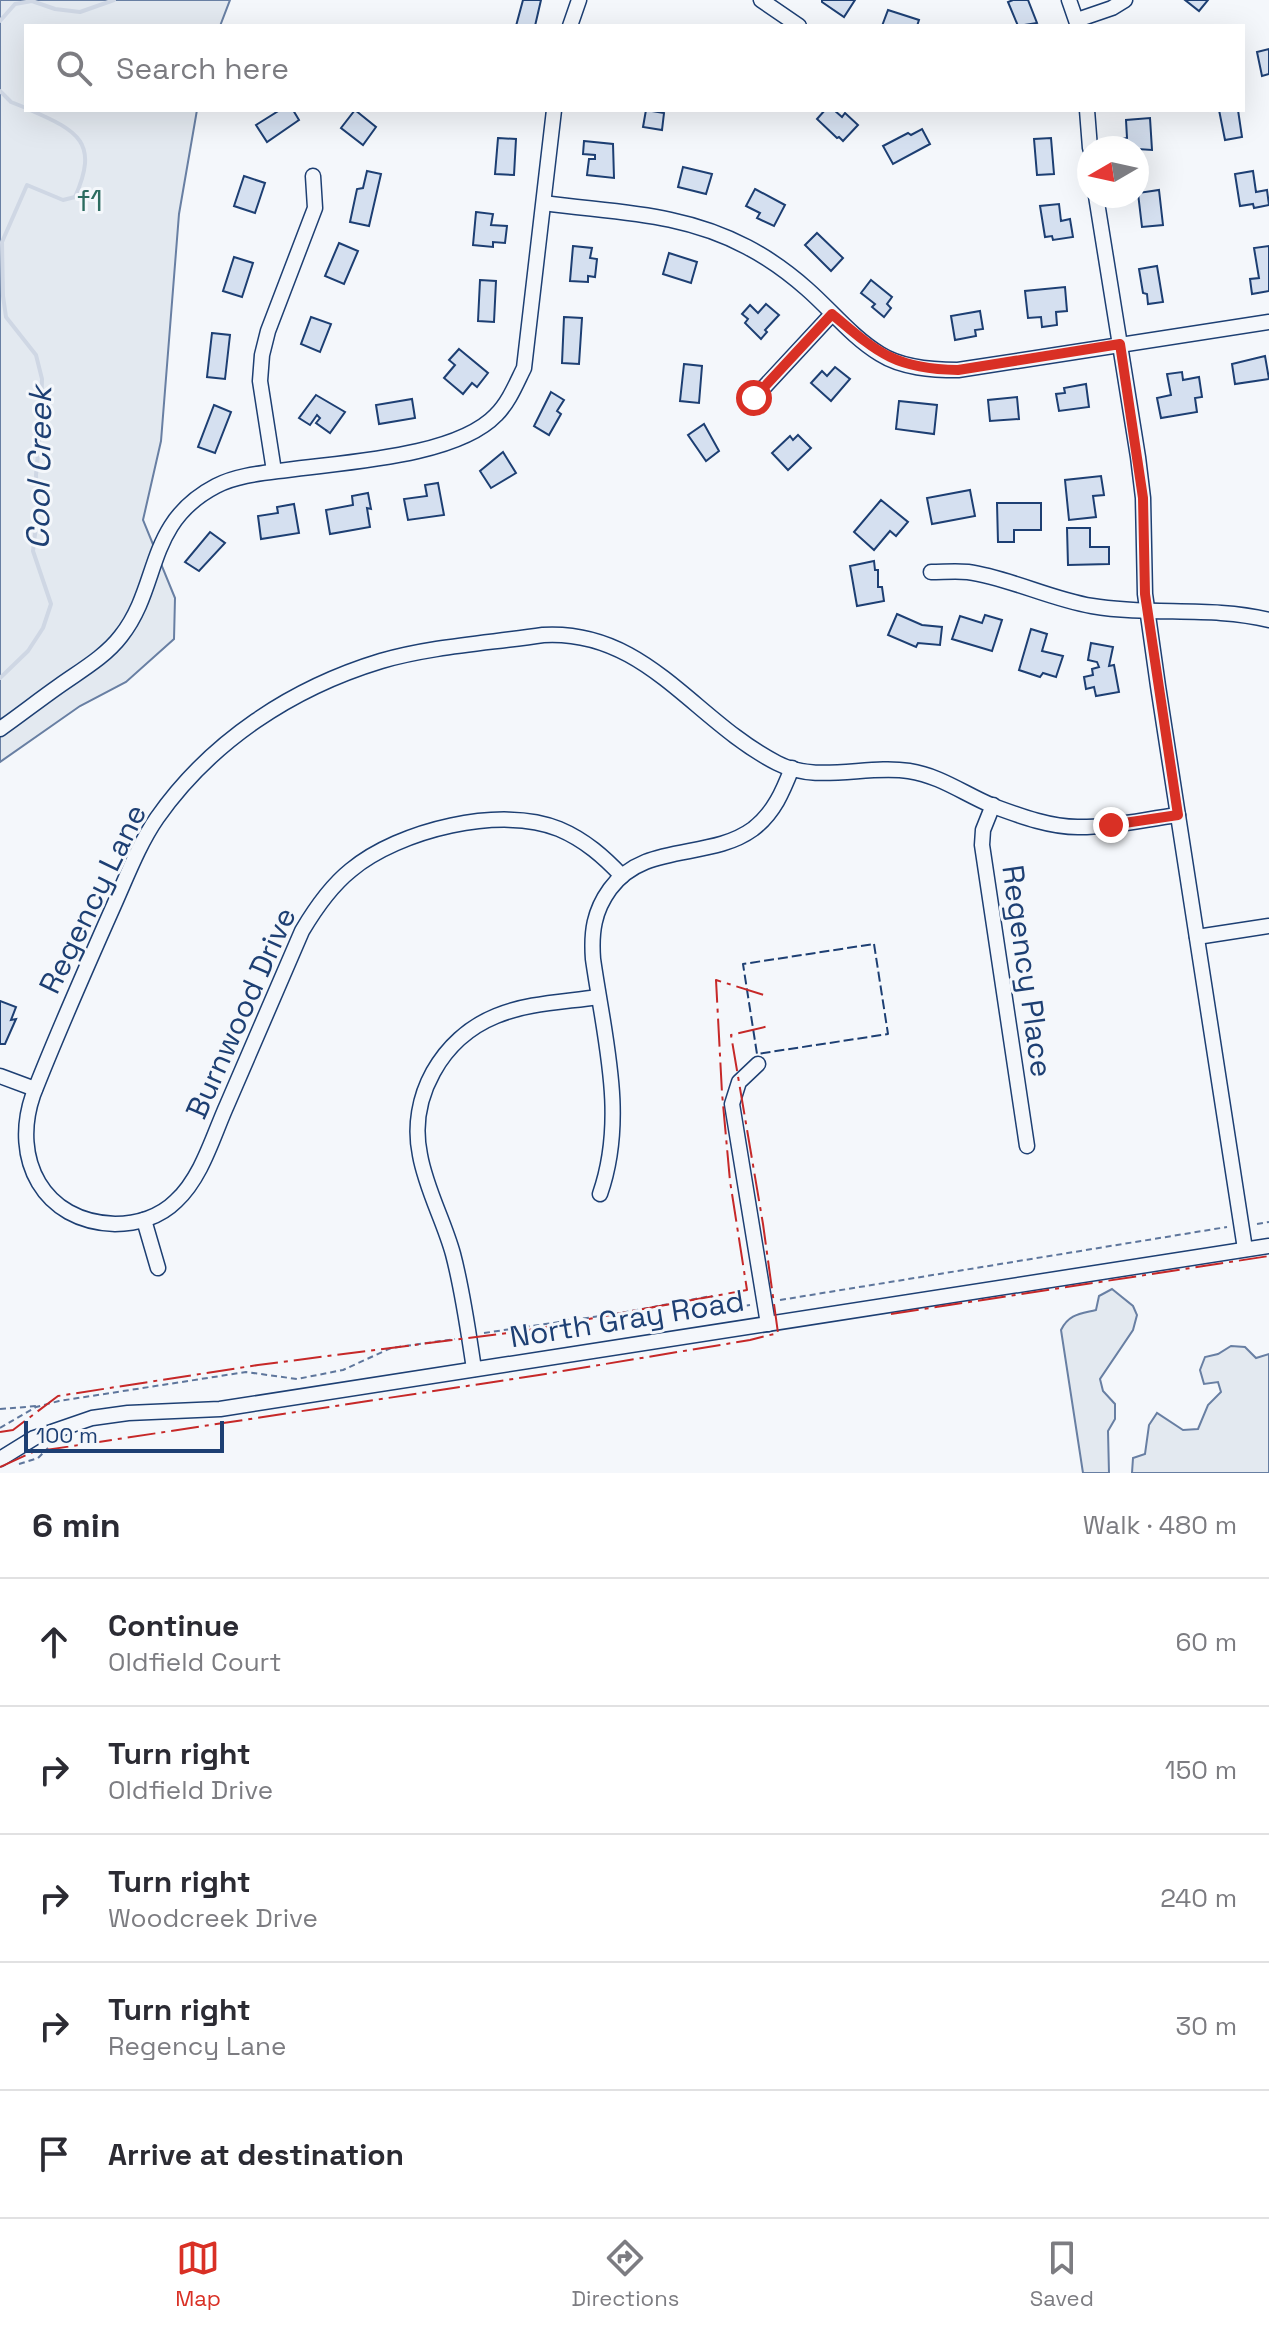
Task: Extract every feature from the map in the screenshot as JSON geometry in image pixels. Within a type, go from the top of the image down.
[{"type":"street","points":[[571,24],[579,0]]},
{"type":"street","points":[[761,0],[796,24]]},
{"type":"street","points":[[1069,0],[1077,23],[1125,0]]},
{"type":"street","points":[[0,729],[97,659],[119,639],[132,620],[163,538],[185,510],[217,486],[274,471],[427,450],[455,442],[496,415],[512,394],[524,368],[554,112]]},
{"type":"street","points":[[1087,112],[1089,136]]},
{"type":"street","points":[[274,471],[260,381],[262,355],[268,331],[315,208],[313,176]]},
{"type":"street","points":[[544,203],[657,216],[720,234],[783,269],[882,355],[912,366],[958,370],[1269,322]]},
{"type":"street","points":[[1098,208],[1143,498],[1148,611],[1245,1249]]},
{"type":"street","points":[[754,398],[832,314]]},
{"type":"street","points":[[931,572],[968,572],[1092,606],[1148,611],[1222,612],[1269,620]]},
{"type":"street","name":"Regency Lane","points":[[144,1220],[123,1224],[100,1223],[71,1213],[50,1197],[32,1171],[24,1133],[35,1089],[78,984],[156,819],[202,766],[240,732],[269,711],[345,674],[386,660],[445,649],[543,635],[588,637],[625,651],[650,667],[743,742],[779,765],[827,773],[905,770],[940,779],[993,805],[1050,824],[1079,827],[1178,815]]},
{"type":"street","points":[[600,1194],[610,1166],[614,1109],[593,959],[593,926],[603,899],[622,876],[640,863],[731,841],[743,835],[768,814],[780,798],[792,768]]},
{"type":"street","name":"Regency Place","points":[[993,805],[983,830],[984,857],[1027,1146]]},
{"type":"street","name":"Burnwood Drive","points":[[144,1220],[176,1202],[191,1184],[302,931],[325,897],[351,870],[407,839],[438,829],[512,819],[559,829],[581,840],[600,853],[622,876]]},
{"type":"street","points":[[1197,937],[1269,926]]},
{"type":"street","points":[[474,1369],[456,1267],[420,1156],[419,1112],[430,1077],[462,1035],[497,1015],[598,997]]},
{"type":"street","points":[[758,1064],[739,1082],[732,1104],[768,1324]]},
{"type":"street","points":[[0,1076],[35,1089]]},
{"type":"street","points":[[144,1220],[158,1268]]},
{"type":"street","name":"North Gray Road","points":[[5,1464],[34,1438],[92,1418],[128,1413],[220,1409],[1269,1246]]},
{"type":"path","points":[[0,1409],[42,1406],[246,1372],[297,1379],[343,1370],[391,1348],[469,1338],[488,1332],[494,1334],[711,1296],[727,1308],[764,1303],[1241,1225]]},
{"type":"path","points":[[0,1428],[21,1414],[42,1406]]},
{"type":"path","points":[[5,1464],[38,1458],[53,1445]]},
{"type":"green space","name":"f1","points":[[0,0],[230,0],[221,24],[24,24],[24,112],[197,112],[179,214],[161,441],[143,520],[175,598],[174,639],[126,682],[80,706],[0,762]]},
{"type":"green space","points":[[1112,1289],[1133,1306],[1137,1315],[1133,1330],[1100,1379],[1103,1391],[1115,1404],[1115,1419],[1108,1431],[1109,1473],[1083,1473],[1061,1330],[1071,1318],[1096,1310],[1099,1296]]},
{"type":"green space","points":[[1231,1346],[1245,1347],[1256,1358],[1269,1354],[1269,1473],[1132,1473],[1133,1458],[1145,1454],[1149,1425],[1157,1413],[1183,1430],[1198,1429],[1208,1405],[1221,1392],[1218,1382],[1204,1384],[1200,1370],[1205,1357]]},
{"type":"building","points":[[523,0],[541,0],[535,24],[517,24]]},
{"type":"building","points":[[822,0],[855,0],[844,17]]},
{"type":"building","points":[[1028,0],[1037,23],[1017,24],[1008,2]]},
{"type":"building","points":[[1185,0],[1208,0],[1199,11]]},
{"type":"building","points":[[888,10],[919,20],[918,24],[883,24]]},
{"type":"building","points":[[1269,49],[1269,74],[1262,76],[1257,52]]},
{"type":"building","points":[[277,112],[294,112],[299,120],[267,142],[256,125]]},
{"type":"building","points":[[353,112],[376,127],[363,145],[341,128]]},
{"type":"building","points":[[646,112],[664,113],[662,130],[643,127]]},
{"type":"building","points":[[823,112],[836,112],[842,117],[845,113],[858,125],[843,141],[817,119]]},
{"type":"building","points":[[1219,112],[1238,112],[1242,137],[1225,140]]},
{"type":"building","points":[[1150,118],[1152,150],[1149,150],[1149,136],[1127,136],[1126,120]]},
{"type":"building","points":[[922,129],[930,144],[893,164],[883,146]]},
{"type":"building","points":[[498,138],[516,139],[514,175],[495,174]]},
{"type":"building","points":[[1051,138],[1054,174],[1037,175],[1034,139]]},
{"type":"building","points":[[584,141],[613,144],[614,178],[587,175],[589,159],[595,159],[595,155],[583,154]]},
{"type":"building","points":[[683,167],[712,174],[706,194],[678,187]]},
{"type":"building","points":[[367,171],[381,174],[369,226],[350,222],[357,189],[363,188]]},
{"type":"building","points":[[1253,171],[1256,192],[1267,190],[1269,205],[1254,208],[1253,204],[1240,206],[1235,174]]},
{"type":"building","points":[[244,176],[265,183],[255,213],[234,206]]},
{"type":"building","points":[[755,189],[785,205],[774,226],[757,218],[760,213],[746,206]]},
{"type":"building","points":[[1159,190],[1163,225],[1142,227],[1140,208],[1149,208],[1149,191]]},
{"type":"building","points":[[1059,204],[1061,221],[1070,219],[1073,237],[1053,240],[1052,236],[1045,237],[1040,206]]},
{"type":"building","points":[[476,212],[493,214],[491,225],[507,226],[505,243],[493,242],[493,247],[473,245]]},
{"type":"building","points":[[817,233],[843,258],[831,271],[805,245]]},
{"type":"building","points":[[339,243],[358,251],[344,284],[325,276]]},
{"type":"building","points":[[573,246],[592,248],[590,258],[597,259],[595,277],[588,276],[588,282],[570,281]]},
{"type":"building","points":[[1269,246],[1269,291],[1252,294],[1250,279],[1259,278],[1254,248]]},
{"type":"building","points":[[669,253],[697,262],[691,283],[663,274]]},
{"type":"building","points":[[234,257],[253,263],[242,297],[223,291]]},
{"type":"building","points":[[1157,266],[1163,302],[1148,304],[1139,269]]},
{"type":"building","points":[[480,280],[496,281],[494,322],[478,321]]},
{"type":"building","points":[[871,280],[892,297],[887,304],[891,308],[884,317],[872,307],[875,304],[861,293]]},
{"type":"building","points":[[1065,287],[1067,311],[1056,312],[1057,325],[1042,327],[1041,317],[1028,318],[1025,291]]},
{"type":"building","points":[[766,304],[779,315],[761,339],[745,323],[748,319],[742,314],[750,305],[758,313]]},
{"type":"building","points":[[980,311],[983,329],[975,330],[976,336],[955,340],[951,316]]},
{"type":"building","points":[[311,317],[331,324],[320,352],[301,344]]},
{"type":"building","points":[[564,317],[582,318],[579,364],[562,363]]},
{"type":"building","points":[[212,333],[230,335],[225,379],[207,377]]},
{"type":"building","points":[[459,349],[488,373],[477,387],[472,383],[463,394],[444,378],[455,365],[449,360]]},
{"type":"building","points":[[1265,356],[1269,379],[1235,384],[1232,364]]},
{"type":"building","points":[[684,364],[702,366],[699,403],[680,401]]},
{"type":"building","points":[[835,367],[850,379],[831,401],[811,383],[822,371],[827,376]]},
{"type":"building","points":[[1182,372],[1183,380],[1199,377],[1202,397],[1195,398],[1197,412],[1161,418],[1157,398],[1171,395],[1167,374]]},
{"type":"building","points":[[1086,384],[1089,407],[1059,411],[1056,394],[1065,393],[1064,388]]},
{"type":"building","points":[[551,392],[564,400],[557,411],[561,414],[549,435],[534,426]]},
{"type":"building","points":[[316,395],[345,412],[330,433],[316,423],[320,418],[317,415],[310,425],[299,418]]},
{"type":"building","points":[[1017,397],[1019,419],[990,421],[988,400]]},
{"type":"building","points":[[412,399],[415,418],[379,424],[376,405]]},
{"type":"building","points":[[899,401],[937,405],[934,434],[896,429]]},
{"type":"building","points":[[214,405],[231,412],[215,453],[198,447]]},
{"type":"building","points":[[704,424],[719,451],[706,461],[688,435]]},
{"type":"building","points":[[798,435],[811,448],[788,470],[772,453],[790,436],[793,440]]},
{"type":"building","points":[[503,452],[516,473],[491,488],[480,471]]},
{"type":"building","points":[[1101,476],[1104,495],[1093,496],[1096,517],[1069,520],[1065,480]]},
{"type":"building","points":[[438,483],[444,515],[408,520],[404,499],[427,496],[425,485]]},
{"type":"building","points":[[970,490],[975,516],[932,524],[927,498]]},
{"type":"building","points":[[368,493],[370,527],[330,534],[326,510],[353,505],[352,496]]},
{"type":"building","points":[[881,500],[908,522],[896,536],[890,531],[874,550],[854,532]]},
{"type":"building","points":[[997,503],[1041,503],[1041,530],[1014,530],[1014,542],[998,542]]},
{"type":"building","points":[[294,504],[299,533],[261,539],[258,516],[278,513],[277,507]]},
{"type":"building","points":[[1067,528],[1090,528],[1090,547],[1109,547],[1109,564],[1068,565]]},
{"type":"building","points":[[210,532],[225,543],[199,571],[185,562]]},
{"type":"building","points":[[874,561],[875,570],[878,570],[878,587],[882,587],[884,601],[857,606],[850,566]]},
{"type":"building","points":[[897,614],[922,625],[942,627],[940,645],[918,643],[916,647],[888,635]]},
{"type":"building","points":[[985,615],[1002,620],[992,651],[952,639],[960,616],[982,623]]},
{"type":"building","points":[[1031,629],[1047,634],[1042,651],[1063,656],[1056,677],[1043,673],[1040,677],[1019,670]]},
{"type":"building","points":[[1091,643],[1113,647],[1109,666],[1114,665],[1119,692],[1096,696],[1094,687],[1086,689],[1084,677],[1093,675],[1092,669],[1099,667],[1097,662],[1088,660]]},
{"type":"building","points":[[0,1001],[16,1007],[11,1020],[16,1019],[5,1044],[0,1044]]},
{"type":"waterway","name":"Cool Creek","points":[[0,21],[15,4],[32,1],[55,9],[80,12],[114,0]]},
{"type":"waterway","name":"Cool Creek","points":[[0,91],[11,102],[24,107]]},
{"type":"waterway","name":"Cool Creek","points":[[0,678],[28,651],[43,628],[51,604],[33,551],[38,509],[36,475],[42,379],[36,355],[6,317],[2,242],[27,185],[63,200],[75,197],[85,164],[80,141],[61,125],[34,112]]},
{"type":"fence","points":[[874,944],[888,1034],[757,1054],[743,964],[874,944]]},
{"type":"power","points":[[0,1432],[13,1430],[58,1396],[258,1365],[523,1331],[747,1290],[730,1181],[716,980],[764,995]]},
{"type":"power","points":[[0,1467],[33,1452],[539,1375],[778,1333],[731,1035],[769,1026]]},
{"type":"power","points":[[891,1314],[1269,1256]]},
{"type":"route","points":[[754,398],[832,314],[882,355],[912,366],[941,370],[958,370],[1120,344],[1143,498],[1145,594],[1178,815],[1111,825]]}]
